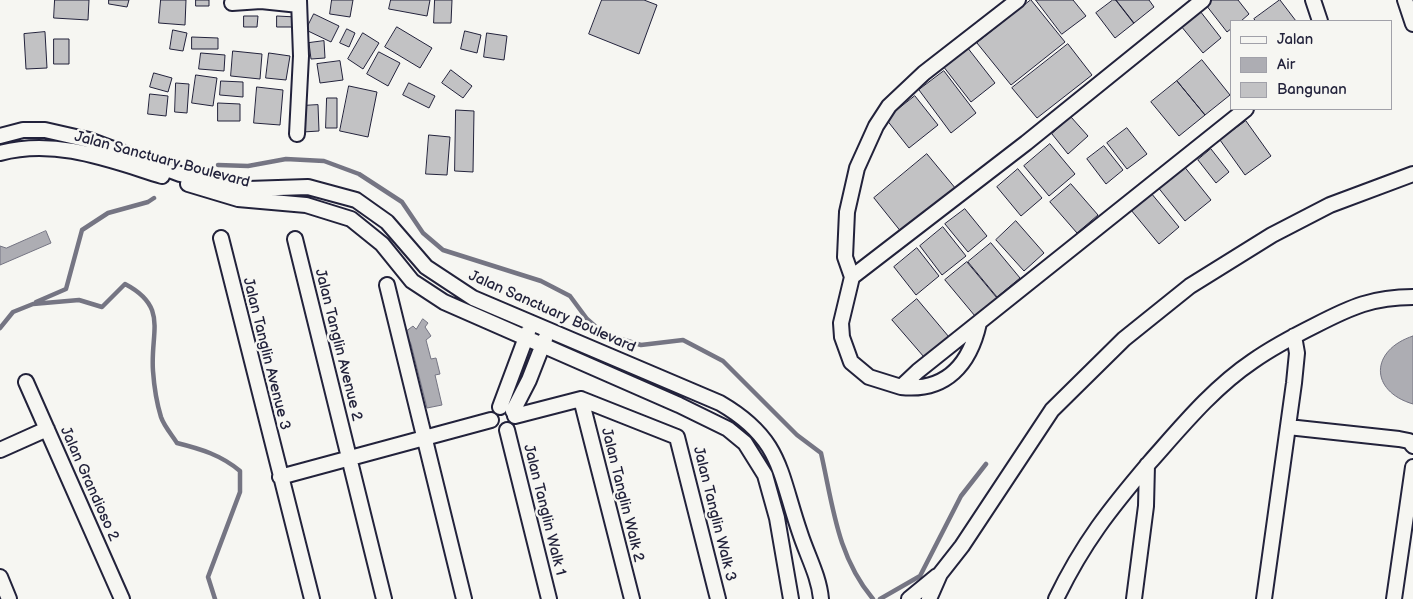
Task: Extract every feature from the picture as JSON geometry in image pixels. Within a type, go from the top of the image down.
[{"type":"street","points":[[980,323],[970,352],[948,378],[921,387],[901,387],[869,377],[851,362],[842,337],[841,323],[852,277],[844,256],[847,212],[858,168],[876,126],[889,106],[924,73],[1018,0]]},
{"type":"street","points":[[852,277],[1026,143],[1203,0]]},
{"type":"street","points":[[1313,0],[1320,20]]},
{"type":"street","points":[[1405,0],[1413,24]]},
{"type":"street","points":[[232,3],[261,1],[299,2],[301,56],[297,134]]},
{"type":"street","points":[[901,387],[1245,110]]},
{"type":"street","name":"Jalan Sanctuary Boulevard","points":[[0,136],[22,130],[45,130],[89,140],[180,174],[248,189],[308,187],[356,200],[387,222],[426,267],[473,298],[707,396],[742,417],[765,441],[777,460],[818,584],[820,599]]},
{"type":"street","name":"Jalan Sanctuary Boulevard","points":[[0,153],[42,147],[84,153],[238,199],[306,205],[351,218],[382,244],[412,281],[444,302],[680,405],[728,428],[745,444],[765,475],[784,552],[791,599]]},
{"type":"street","points":[[909,599],[940,574],[962,546],[1052,410],[1124,339],[1190,286],[1272,235],[1323,208],[1413,174]]},
{"type":"street","name":"Jalan Tanglin Avenue 3","points":[[221,238],[312,599]]},
{"type":"street","name":"Jalan Tanglin Avenue 2","points":[[295,239],[384,599]]},
{"type":"street","points":[[387,285],[464,599]]},
{"type":"street","points":[[1056,599],[1080,550],[1108,510],[1204,402],[1252,361],[1294,336],[1350,308],[1368,301],[1388,297],[1413,297]]},
{"type":"street","points":[[491,420],[496,428],[507,430],[513,426],[510,411],[525,338],[532,322]]},
{"type":"street","points":[[510,411],[529,380],[549,329]]},
{"type":"street","points":[[1264,599],[1297,353],[1294,336]]},
{"type":"street","name":"Jalan Grandioso 2","points":[[26,382],[122,599]]},
{"type":"street","points":[[491,420],[494,411],[510,411],[581,399]]},
{"type":"street","name":"Jalan Tanglin Walk 3","points":[[581,399],[678,437],[718,599]]},
{"type":"street","name":"Jalan Tanglin Walk 2","points":[[581,399],[632,599]]},
{"type":"street","points":[[280,477],[491,420]]},
{"type":"street","points":[[1288,427],[1399,439],[1409,442],[1413,446]]},
{"type":"street","points":[[0,450],[47,429]]},
{"type":"street","name":"Jalan Tanglin Walk 1","points":[[507,430],[549,599]]},
{"type":"street","points":[[1134,599],[1146,506],[1147,465]]},
{"type":"street","points":[[1394,599],[1413,466]]},
{"type":"street","points":[[784,552],[804,546]]},
{"type":"street","points":[[929,599],[940,574]]},
{"type":"street","points":[[0,577],[9,599]]},
{"type":"water","points":[[46,231],[51,243],[0,265],[0,246],[6,248]]},
{"type":"water","points":[[423,319],[428,323],[425,327],[431,336],[426,340],[431,359],[436,358],[440,374],[435,375],[442,405],[427,408],[411,344],[405,332],[413,326],[416,329]]},
{"type":"water","points":[[1413,336],[1413,404],[1399,398],[1388,390],[1382,380],[1380,370],[1383,360],[1389,351],[1399,342]]},
{"type":"building","points":[[55,0],[89,0],[88,20],[54,18]]},
{"type":"building","points":[[109,0],[129,0],[127,7],[109,4]]},
{"type":"building","points":[[161,0],[186,0],[185,25],[159,23]]},
{"type":"building","points":[[196,0],[209,0],[209,6],[196,6]]},
{"type":"building","points":[[332,0],[353,0],[350,17],[330,14]]},
{"type":"building","points":[[391,0],[430,0],[427,16],[389,9]]},
{"type":"building","points":[[435,0],[452,0],[451,23],[434,23]]},
{"type":"building","points":[[602,0],[644,0],[657,5],[639,54],[589,34]]},
{"type":"building","points":[[1031,0],[1065,42],[1011,85],[977,43]]},
{"type":"building","points":[[1036,0],[1073,0],[1086,16],[1062,34]]},
{"type":"building","points":[[1113,0],[1116,0],[1134,23],[1115,38],[1096,13]]},
{"type":"building","points":[[1116,0],[1149,0],[1154,7],[1134,23]]},
{"type":"building","points":[[1212,0],[1238,0],[1249,14],[1242,20],[1230,20],[1230,30],[1227,32],[1206,5]]},
{"type":"building","points":[[1280,0],[1295,20],[1255,20]]},
{"type":"building","points":[[1200,11],[1221,38],[1203,53],[1181,26]]},
{"type":"building","points":[[314,14],[339,26],[331,42],[306,30]]},
{"type":"building","points":[[244,16],[258,16],[257,27],[244,27]]},
{"type":"building","points":[[277,16],[296,17],[296,27],[277,27]]},
{"type":"building","points":[[397,27],[432,48],[420,68],[385,47]]},
{"type":"building","points":[[347,29],[355,33],[349,47],[340,43]]},
{"type":"building","points":[[173,30],[187,33],[183,51],[170,49]]},
{"type":"building","points":[[465,31],[481,35],[477,53],[461,49]]},
{"type":"building","points":[[45,32],[47,68],[26,69],[24,34]]},
{"type":"building","points":[[363,33],[379,43],[363,69],[348,59]]},
{"type":"building","points":[[487,33],[507,36],[504,60],[484,57]]},
{"type":"building","points":[[192,37],[218,38],[218,49],[192,49]]},
{"type":"building","points":[[54,39],[69,39],[69,64],[54,64]]},
{"type":"building","points":[[324,41],[325,58],[311,59],[309,43]]},
{"type":"building","points":[[1068,44],[1092,75],[1037,118],[1012,88]]},
{"type":"building","points":[[967,47],[995,83],[971,102],[943,66]]},
{"type":"building","points":[[233,51],[262,54],[260,79],[231,76]]},
{"type":"building","points":[[379,52],[400,63],[388,86],[367,74]]},
{"type":"building","points":[[201,53],[225,55],[224,71],[199,69]]},
{"type":"building","points":[[269,53],[290,56],[286,80],[266,78]]},
{"type":"building","points":[[1202,60],[1230,95],[1205,115],[1177,81]]},
{"type":"building","points":[[340,61],[343,80],[320,83],[317,64]]},
{"type":"building","points":[[451,70],[472,86],[463,98],[442,83]]},
{"type":"building","points":[[944,71],[976,113],[951,133],[919,90]]},
{"type":"building","points":[[154,73],[172,78],[168,92],[150,87]]},
{"type":"building","points":[[196,75],[217,78],[213,106],[192,103]]},
{"type":"building","points":[[221,81],[243,82],[243,97],[220,95]]},
{"type":"building","points":[[1177,81],[1205,115],[1179,136],[1151,102]]},
{"type":"building","points":[[176,83],[189,84],[187,113],[175,112]]},
{"type":"building","points":[[409,83],[435,96],[429,108],[403,95]]},
{"type":"building","points":[[349,86],[377,92],[368,137],[340,131]]},
{"type":"building","points":[[257,87],[283,90],[280,125],[254,123]]},
{"type":"building","points":[[150,94],[168,96],[166,116],[148,114]]},
{"type":"building","points":[[915,96],[938,125],[909,148],[886,119]]},
{"type":"building","points":[[327,98],[337,98],[337,128],[326,128]]},
{"type":"building","points":[[218,103],[240,104],[240,121],[218,121]]},
{"type":"building","points":[[318,105],[319,131],[303,132],[301,106]]},
{"type":"building","points":[[456,110],[474,111],[473,172],[455,171]]},
{"type":"building","points":[[1071,117],[1088,136],[1068,154],[1052,134]]},
{"type":"building","points":[[1246,121],[1271,156],[1245,175],[1220,140]]},
{"type":"building","points":[[1127,128],[1147,154],[1127,169],[1107,143]]},
{"type":"building","points":[[429,135],[450,137],[447,175],[426,174]]},
{"type":"building","points":[[1050,144],[1075,174],[1049,196],[1024,166]]},
{"type":"building","points":[[1104,146],[1123,170],[1106,184],[1087,159]]},
{"type":"building","points":[[1211,149],[1229,172],[1216,183],[1198,160]]},
{"type":"building","points":[[927,154],[956,189],[902,233],[874,198]]},
{"type":"building","points":[[1183,165],[1211,200],[1185,221],[1157,186]]},
{"type":"building","points":[[1018,169],[1042,198],[1021,216],[997,187]]},
{"type":"building","points":[[1071,184],[1098,215],[1077,233],[1050,202]]},
{"type":"building","points":[[1151,193],[1179,227],[1159,244],[1131,210]]},
{"type":"building","points":[[965,209],[987,236],[968,252],[945,224]]},
{"type":"building","points":[[1016,221],[1044,253],[1024,271],[996,240]]},
{"type":"building","points":[[943,227],[966,256],[942,275],[920,246]]},
{"type":"building","points":[[991,243],[1020,278],[997,297],[968,262]]},
{"type":"building","points":[[917,248],[939,276],[916,295],[894,267]]},
{"type":"building","points":[[967,262],[997,298],[975,316],[945,280]]},
{"type":"building","points":[[917,299],[949,337],[924,357],[892,320]]},
{"type":"waterway","points":[[218,165],[248,166],[286,159],[324,161],[359,174],[402,202],[423,233],[443,250],[541,281],[570,296],[587,319],[604,334],[641,345],[683,340],[723,361],[797,435],[821,453],[833,511],[844,548],[851,566],[873,599]]},
{"type":"waterway","points":[[36,302],[66,289],[82,230],[108,213],[148,202],[154,198]]},
{"type":"waterway","points":[[0,328],[13,312],[33,304],[79,300],[102,307],[125,284],[139,293],[148,302],[154,322],[153,371],[155,388],[164,424],[177,443],[210,453],[240,471],[240,492],[208,577],[215,599]]},
{"type":"waterway","points":[[880,599],[920,576],[961,496],[986,464]]}]
